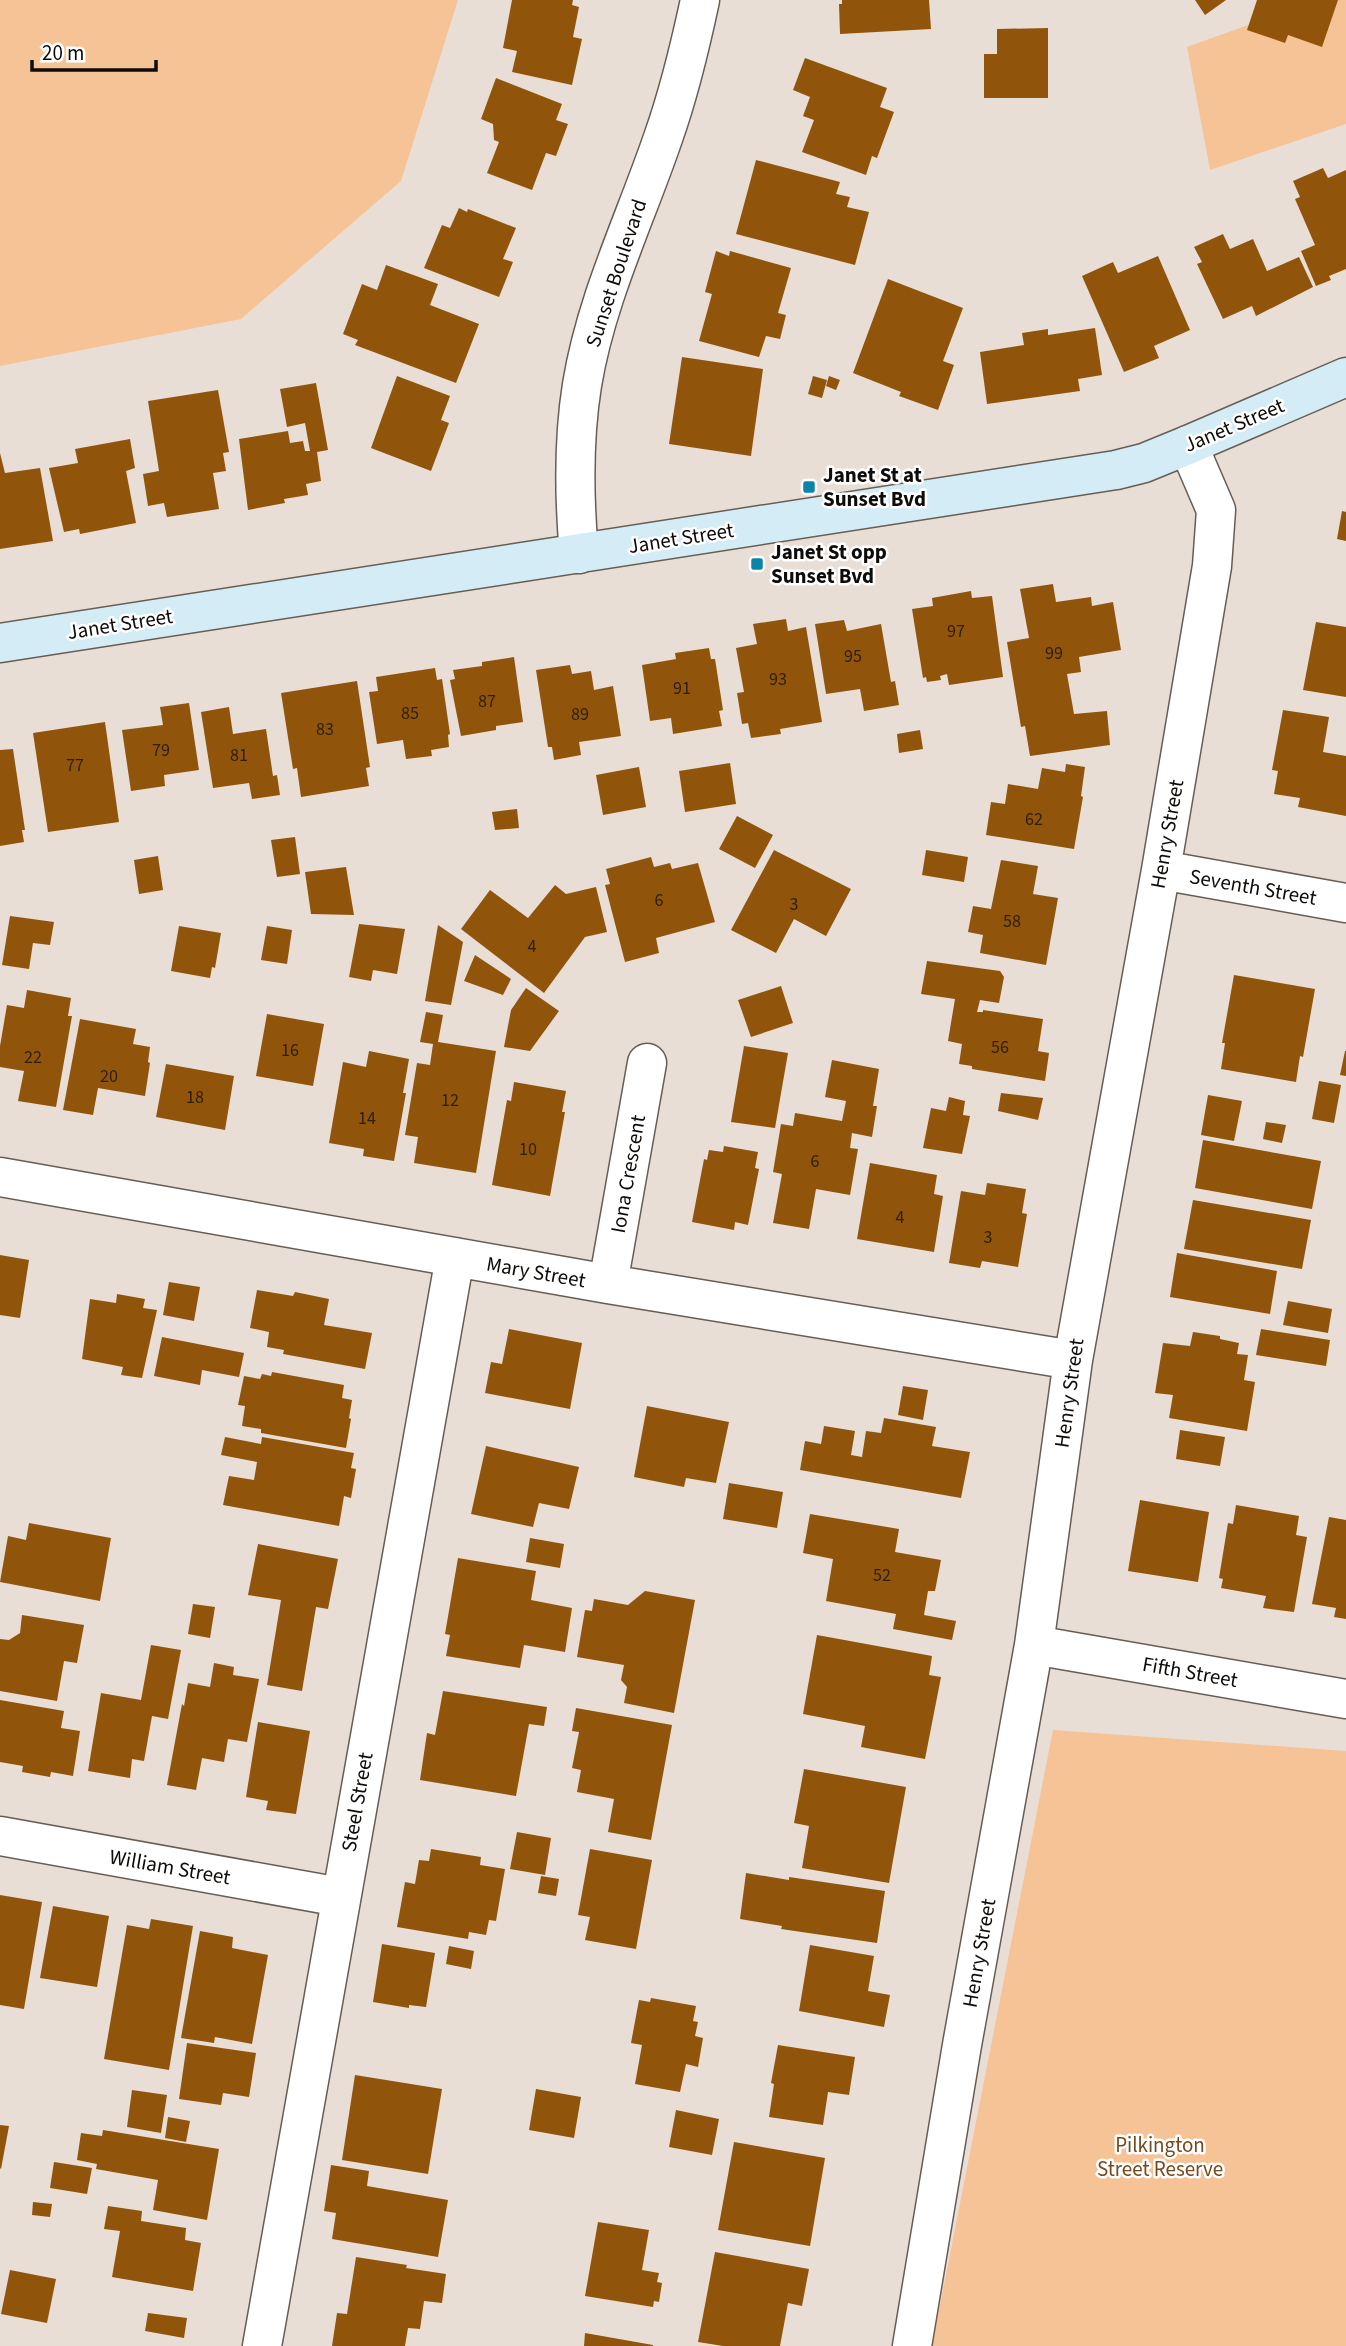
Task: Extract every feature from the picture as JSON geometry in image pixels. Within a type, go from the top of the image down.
[{"type":"street","name":"Sunset Boulevard","points":[[579,554],[574,491],[576,434],[583,383],[611,278],[664,137],[690,48],[700,0]]},
{"type":"street","name":"Janet Street","points":[[0,643],[1103,472],[1144,463],[1346,377]]},
{"type":"street","name":"Henry Street","points":[[912,2346],[962,2045],[1034,1645],[1073,1360],[1161,870],[1216,536],[1216,510],[1188,445]]},
{"type":"street","name":"Seventh Street","points":[[1161,870],[1346,903]]},
{"type":"street","name":"Iona Crescent","points":[[608,1284],[648,1063]]},
{"type":"street","name":"Mary Street","points":[[0,1177],[454,1258],[1073,1360]]},
{"type":"street","name":"Steel Street","points":[[262,2346],[454,1258]]},
{"type":"street","name":"Fifth Street","points":[[1034,1645],[1346,1699]]},
{"type":"street","name":"William Street","points":[[0,1836],[340,1898]]},
{"type":"green space","points":[[0,0],[458,0],[401,181],[241,319],[0,366]]},
{"type":"green space","points":[[1318,0],[1346,0],[1346,124],[1210,170],[1187,47]]},
{"type":"green space","name":"Pilkington Street Reserve","points":[[1053,1730],[1346,1751],[1346,2346],[932,2346]]},
{"type":"building","points":[[512,0],[573,0],[572,5],[579,7],[573,37],[582,39],[572,85],[512,72],[517,51],[503,48]]},
{"type":"building","points":[[842,0],[929,0],[931,29],[840,34],[839,4],[842,4]]},
{"type":"building","points":[[1195,0],[1226,0],[1205,15]]},
{"type":"building","points":[[1257,0],[1338,0],[1322,47],[1288,35],[1285,43],[1247,30]]},
{"type":"building","points":[[1048,28],[1048,98],[984,98],[984,54],[997,54],[997,29]]},
{"type":"building","points":[[805,58],[887,88],[880,107],[894,112],[877,158],[872,156],[866,175],[802,152],[814,120],[803,116],[810,97],[793,90]]},
{"type":"building","points":[[496,78],[562,104],[556,120],[568,124],[556,156],[546,153],[532,190],[487,173],[499,142],[494,140],[493,124],[481,119]]},
{"type":"building","points":[[756,160],[840,182],[836,194],[850,197],[847,207],[869,212],[855,265],[736,234]]},
{"type":"building","points":[[1323,168],[1328,178],[1346,170],[1346,269],[1329,276],[1331,280],[1316,286],[1301,251],[1315,245],[1295,199],[1300,197],[1293,181]]},
{"type":"building","points":[[459,208],[516,228],[503,259],[513,262],[499,297],[424,268],[442,225],[450,228]]},
{"type":"building","points":[[1223,234],[1230,249],[1253,239],[1267,271],[1299,257],[1313,287],[1256,316],[1252,306],[1223,319],[1197,264],[1202,262],[1194,247]]},
{"type":"building","points":[[716,251],[729,256],[730,251],[791,268],[778,313],[786,315],[780,339],[766,336],[759,357],[699,341],[712,294],[705,292]]},
{"type":"building","points":[[1158,256],[1190,330],[1154,346],[1159,358],[1124,372],[1082,276],[1113,262],[1118,273]]},
{"type":"building","points":[[386,265],[438,284],[430,305],[479,324],[456,383],[355,345],[358,340],[343,334],[362,284],[377,290]]},
{"type":"building","points":[[888,279],[963,308],[943,361],[954,365],[938,410],[899,396],[901,392],[853,373]]},
{"type":"building","points":[[1095,328],[1102,375],[1078,379],[1080,391],[987,404],[980,352],[1024,345],[1022,333],[1048,329],[1048,335]]},
{"type":"building","points":[[682,357],[763,369],[751,456],[669,444]]},
{"type":"building","points":[[397,376],[450,396],[441,420],[449,423],[431,471],[371,448]]},
{"type":"building","points":[[813,376],[827,380],[822,398],[808,394]]},
{"type":"building","points":[[829,376],[840,380],[836,390],[826,386]]},
{"type":"building","points":[[316,383],[328,450],[317,452],[321,481],[306,484],[308,495],[284,499],[285,503],[248,510],[239,439],[288,431],[290,443],[303,441],[305,451],[310,451],[305,423],[287,427],[280,389]]},
{"type":"building","points":[[218,390],[229,452],[223,453],[226,471],[213,473],[219,509],[167,517],[164,503],[148,506],[143,474],[159,471],[148,401]]},
{"type":"building","points":[[130,439],[135,468],[126,471],[136,523],[80,534],[79,529],[64,532],[49,468],[78,463],[75,449]]},
{"type":"building","points":[[0,453],[5,473],[40,468],[53,541],[0,549]]},
{"type":"building","points":[[1342,511],[1346,512],[1346,541],[1337,539]]},
{"type":"building","points":[[1053,584],[1056,602],[1091,597],[1092,606],[1113,602],[1121,650],[1079,657],[1081,672],[1067,674],[1074,714],[1107,711],[1110,745],[1030,756],[1025,726],[1021,727],[1007,642],[1029,638],[1020,589]]},
{"type":"building","points":[[971,591],[972,598],[992,596],[1003,677],[949,685],[947,674],[940,676],[941,680],[927,682],[926,677],[923,678],[912,609],[933,606],[932,598]]},
{"type":"building","points":[[786,619],[788,631],[806,627],[822,722],[780,729],[781,734],[751,738],[748,723],[742,724],[737,693],[744,692],[736,648],[757,644],[753,624]]},
{"type":"building","points":[[844,620],[847,631],[881,624],[891,682],[895,681],[899,705],[864,711],[860,689],[826,694],[815,624]]},
{"type":"building","points":[[1316,622],[1346,627],[1346,697],[1303,690]]},
{"type":"building","points":[[709,648],[711,659],[715,659],[723,710],[719,711],[722,726],[673,734],[671,718],[650,721],[642,665],[676,659],[675,653]]},
{"type":"building","points":[[514,657],[523,722],[461,736],[450,680],[455,679],[453,670],[482,666],[482,662]]},
{"type":"building","points":[[570,665],[572,674],[591,671],[594,690],[613,686],[621,736],[579,742],[581,755],[554,760],[552,747],[548,747],[536,670]]},
{"type":"building","points":[[435,668],[437,680],[442,679],[450,734],[449,747],[431,750],[432,756],[406,759],[403,740],[377,744],[369,692],[378,691],[376,677]]},
{"type":"building","points":[[357,681],[370,767],[366,768],[369,786],[301,797],[297,768],[293,769],[281,693]]},
{"type":"building","points":[[189,703],[199,770],[164,775],[165,786],[131,791],[122,730],[163,725],[160,707]]},
{"type":"building","points":[[229,707],[233,734],[266,729],[273,776],[277,775],[280,795],[252,799],[249,783],[213,788],[201,712]]},
{"type":"building","points":[[1283,710],[1329,717],[1323,752],[1346,756],[1346,816],[1298,807],[1300,798],[1274,794],[1278,771],[1272,770]]},
{"type":"building","points":[[105,722],[119,822],[48,832],[33,733]]},
{"type":"building","points":[[920,730],[923,749],[899,753],[897,734]]},
{"type":"building","points":[[13,749],[25,830],[22,830],[24,842],[0,846],[0,750]]},
{"type":"building","points":[[730,763],[736,804],[685,812],[679,771]]},
{"type":"building","points":[[1066,764],[1085,767],[1074,849],[986,835],[991,802],[1005,804],[1008,784],[1038,789],[1042,768],[1065,772]]},
{"type":"building","points":[[639,767],[646,807],[603,815],[596,775]]},
{"type":"building","points":[[517,809],[519,828],[495,830],[492,812]]},
{"type":"building","points":[[737,816],[773,835],[755,868],[719,849]]},
{"type":"building","points":[[295,837],[300,874],[277,877],[271,840]]},
{"type":"building","points":[[774,850],[851,889],[826,936],[794,919],[776,953],[731,930]]},
{"type":"building","points":[[926,850],[968,857],[964,882],[922,875]]},
{"type":"building","points":[[158,856],[163,890],[139,894],[134,860]]},
{"type":"building","points":[[651,857],[654,867],[670,863],[672,869],[698,863],[715,922],[656,938],[659,953],[625,962],[605,885],[610,884],[606,869]]},
{"type":"building","points":[[1001,860],[1038,866],[1033,894],[1058,898],[1046,965],[980,953],[983,935],[968,932],[973,906],[991,909]]},
{"type":"building","points":[[346,867],[354,915],[311,914],[305,872]]},
{"type":"building","points":[[555,885],[566,894],[596,887],[607,932],[585,937],[544,993],[461,929],[490,890],[528,918]]},
{"type":"building","points":[[10,916],[54,922],[50,945],[33,943],[29,969],[2,965]]},
{"type":"building","points":[[359,924],[405,929],[397,974],[373,970],[371,981],[349,977]]},
{"type":"building","points":[[438,925],[463,942],[451,1005],[425,1001]]},
{"type":"building","points":[[179,926],[221,933],[215,968],[212,967],[210,978],[171,971]]},
{"type":"building","points":[[267,926],[292,930],[287,964],[261,960]]},
{"type":"building","points":[[475,955],[511,979],[503,995],[464,981]]},
{"type":"building","points":[[927,961],[1000,971],[1004,977],[999,1003],[980,1000],[977,1012],[983,1010],[1043,1019],[1038,1051],[1049,1053],[1045,1081],[972,1069],[972,1066],[959,1064],[962,1044],[948,1041],[955,999],[921,994]]},
{"type":"building","points":[[1234,975],[1315,989],[1296,1082],[1221,1069],[1225,1043],[1222,1043]]},
{"type":"building","points":[[781,986],[793,1023],[751,1037],[738,1000]]},
{"type":"building","points":[[526,988],[559,1011],[530,1051],[504,1047],[511,1010]]},
{"type":"building","points":[[27,990],[71,998],[68,1016],[72,1016],[56,1107],[18,1101],[24,1071],[0,1067],[0,1046],[7,1005],[24,1008]]},
{"type":"building","points":[[426,1012],[443,1015],[438,1042],[496,1051],[476,1173],[414,1163],[418,1137],[405,1135],[417,1063],[430,1065],[433,1044],[420,1042]]},
{"type":"building","points":[[267,1014],[324,1024],[313,1086],[256,1076]]},
{"type":"building","points":[[80,1019],[136,1029],[133,1044],[150,1047],[145,1096],[98,1088],[93,1115],[63,1110]]},
{"type":"building","points":[[744,1046],[788,1053],[775,1128],[731,1122]]},
{"type":"building","points":[[369,1051],[409,1059],[394,1161],[363,1156],[364,1149],[329,1143],[343,1062],[366,1067]]},
{"type":"building","points":[[1346,1051],[1346,1076],[1340,1075]]},
{"type":"building","points":[[832,1060],[879,1069],[873,1106],[877,1106],[872,1137],[852,1133],[850,1148],[858,1149],[850,1195],[816,1189],[809,1229],[773,1223],[782,1174],[773,1172],[781,1124],[793,1126],[795,1113],[842,1121],[846,1101],[825,1097]]},
{"type":"building","points":[[166,1064],[234,1076],[225,1130],[156,1117]]},
{"type":"building","points":[[1319,1081],[1341,1085],[1334,1123],[1312,1119]]},
{"type":"building","points":[[514,1082],[566,1091],[562,1112],[565,1112],[550,1196],[492,1185],[507,1100],[511,1101]]},
{"type":"building","points":[[1001,1093],[1043,1098],[1038,1120],[998,1111]]},
{"type":"building","points":[[1208,1095],[1242,1101],[1234,1141],[1201,1135]]},
{"type":"building","points":[[949,1097],[965,1101],[963,1115],[970,1116],[962,1154],[923,1148],[931,1108],[946,1111]]},
{"type":"building","points":[[1266,1122],[1286,1125],[1282,1143],[1263,1139]]},
{"type":"building","points":[[1203,1140],[1321,1161],[1312,1209],[1195,1188]]},
{"type":"building","points":[[724,1146],[758,1152],[755,1168],[759,1169],[748,1225],[735,1222],[734,1230],[692,1222],[704,1159],[707,1160],[709,1150],[723,1152]]},
{"type":"building","points":[[870,1163],[937,1175],[934,1194],[943,1196],[934,1252],[857,1239]]},
{"type":"building","points":[[987,1183],[1026,1189],[1022,1213],[1027,1214],[1018,1267],[982,1261],[980,1268],[949,1263],[961,1191],[985,1195]]},
{"type":"building","points":[[1193,1200],[1311,1220],[1302,1269],[1184,1249]]},
{"type":"building","points":[[1177,1253],[1277,1271],[1270,1314],[1170,1297]]},
{"type":"building","points":[[0,1255],[29,1260],[20,1318],[0,1315]]},
{"type":"building","points":[[169,1282],[200,1287],[194,1321],[163,1315]]},
{"type":"building","points":[[257,1290],[293,1296],[295,1292],[329,1299],[324,1325],[372,1333],[365,1369],[283,1354],[284,1350],[267,1347],[269,1332],[250,1328]]},
{"type":"building","points":[[117,1294],[145,1299],[143,1308],[157,1310],[142,1378],[121,1375],[123,1367],[82,1359],[90,1299],[116,1303]]},
{"type":"building","points":[[1288,1301],[1332,1309],[1328,1333],[1283,1325]]},
{"type":"building","points":[[509,1329],[582,1343],[570,1409],[485,1393],[491,1362],[502,1364]]},
{"type":"building","points":[[1261,1329],[1330,1340],[1326,1366],[1256,1355]]},
{"type":"building","points":[[1193,1332],[1220,1336],[1220,1339],[1239,1343],[1237,1354],[1248,1355],[1244,1380],[1255,1382],[1247,1431],[1169,1418],[1173,1395],[1155,1393],[1163,1343],[1190,1346]]},
{"type":"building","points":[[162,1337],[244,1353],[239,1377],[202,1370],[200,1385],[154,1376]]},
{"type":"building","points":[[272,1372],[344,1385],[342,1398],[352,1400],[346,1448],[261,1433],[261,1429],[242,1426],[245,1406],[238,1405],[244,1376],[260,1379],[262,1374],[271,1376]]},
{"type":"building","points":[[903,1386],[928,1390],[923,1420],[898,1415]]},
{"type":"building","points":[[647,1406],[729,1422],[716,1483],[686,1478],[684,1487],[634,1477]]},
{"type":"building","points":[[884,1418],[936,1427],[932,1446],[970,1452],[961,1498],[800,1470],[805,1441],[821,1444],[824,1426],[855,1431],[851,1455],[862,1457],[866,1431],[881,1433]]},
{"type":"building","points":[[1180,1430],[1225,1437],[1220,1466],[1176,1459]]},
{"type":"building","points":[[225,1437],[261,1444],[262,1437],[354,1453],[351,1468],[356,1469],[351,1498],[344,1496],[339,1526],[223,1505],[229,1476],[254,1480],[257,1462],[221,1455]]},
{"type":"building","points":[[486,1446],[579,1467],[569,1509],[539,1503],[533,1527],[471,1514]]},
{"type":"building","points":[[729,1483],[783,1492],[777,1528],[723,1519]]},
{"type":"building","points":[[1140,1500],[1209,1512],[1198,1582],[1128,1571]]},
{"type":"building","points":[[1236,1505],[1299,1516],[1296,1535],[1307,1537],[1294,1612],[1263,1608],[1266,1596],[1221,1588],[1223,1579],[1219,1578],[1228,1523],[1233,1524]]},
{"type":"building","points":[[810,1514],[899,1529],[895,1552],[941,1560],[935,1591],[928,1591],[924,1615],[956,1621],[952,1640],[893,1629],[896,1614],[826,1601],[833,1559],[803,1553]]},
{"type":"building","points":[[1329,1517],[1346,1520],[1346,1619],[1334,1617],[1336,1608],[1312,1604]]},
{"type":"building","points":[[29,1523],[111,1538],[100,1601],[0,1582],[8,1536],[26,1540]]},
{"type":"building","points":[[530,1538],[564,1544],[560,1568],[526,1562]]},
{"type":"building","points":[[258,1544],[338,1559],[328,1609],[316,1607],[302,1691],[267,1685],[281,1600],[248,1595]]},
{"type":"building","points":[[458,1558],[536,1571],[531,1600],[572,1608],[565,1652],[524,1645],[520,1668],[446,1656],[450,1635],[445,1634]]},
{"type":"building","points":[[645,1591],[695,1600],[674,1713],[624,1703],[627,1687],[621,1680],[624,1665],[577,1657],[585,1610],[592,1611],[594,1599],[628,1605]]},
{"type":"building","points":[[193,1604],[215,1607],[210,1638],[188,1634]]},
{"type":"building","points":[[22,1615],[84,1625],[77,1663],[64,1661],[57,1701],[0,1691],[0,1639],[9,1640],[20,1633]]},
{"type":"building","points":[[817,1635],[932,1656],[929,1675],[941,1677],[925,1759],[861,1747],[865,1726],[803,1714]]},
{"type":"building","points":[[151,1645],[181,1650],[168,1719],[152,1716],[144,1761],[132,1759],[130,1778],[88,1771],[101,1693],[141,1700]]},
{"type":"building","points":[[214,1663],[234,1667],[233,1675],[259,1679],[247,1742],[228,1739],[224,1762],[202,1758],[196,1790],[167,1785],[188,1683],[210,1687]]},
{"type":"building","points":[[443,1691],[547,1707],[544,1726],[529,1724],[516,1796],[420,1780],[427,1733],[435,1735]]},
{"type":"building","points":[[0,1700],[64,1711],[61,1728],[80,1731],[73,1776],[51,1772],[50,1777],[22,1772],[23,1766],[0,1762]]},
{"type":"building","points":[[576,1708],[672,1725],[651,1840],[608,1832],[614,1799],[577,1792],[581,1770],[572,1768],[579,1732],[572,1731]]},
{"type":"building","points":[[258,1722],[310,1731],[296,1814],[266,1810],[268,1801],[246,1797]]},
{"type":"building","points":[[804,1769],[906,1787],[889,1883],[802,1868],[809,1826],[794,1823]]},
{"type":"building","points":[[517,1832],[551,1838],[545,1875],[510,1869]]},
{"type":"building","points":[[431,1849],[481,1857],[480,1865],[505,1869],[496,1921],[489,1920],[486,1935],[469,1932],[468,1939],[397,1927],[405,1882],[415,1884],[419,1860],[429,1861]]},
{"type":"building","points":[[590,1849],[652,1860],[636,1949],[585,1940],[590,1917],[578,1915]]},
{"type":"building","points":[[746,1873],[885,1891],[877,1943],[781,1929],[782,1926],[740,1919]]},
{"type":"building","points":[[541,1876],[559,1879],[556,1896],[538,1893]]},
{"type":"building","points":[[0,1895],[42,1902],[24,2009],[0,2005]]},
{"type":"building","points":[[53,1906],[109,1916],[97,1987],[40,1978]]},
{"type":"building","points":[[151,1919],[193,1926],[169,2070],[104,2059],[127,1925],[149,1929]]},
{"type":"building","points":[[200,1931],[233,1937],[232,1948],[268,1955],[252,2044],[215,2037],[214,2043],[181,2038]]},
{"type":"building","points":[[382,1944],[435,1953],[426,2007],[409,2005],[409,2008],[373,2002]]},
{"type":"building","points":[[810,1945],[874,1956],[868,1991],[890,1995],[884,2027],[799,2011]]},
{"type":"building","points":[[449,1946],[474,1951],[471,1969],[446,1964]]},
{"type":"building","points":[[651,1998],[696,2006],[693,2021],[698,2022],[695,2036],[703,2038],[698,2067],[686,2064],[680,2092],[635,2084],[642,2045],[631,2043],[639,2000],[650,2002]]},
{"type":"building","points":[[187,2043],[256,2053],[249,2097],[223,2093],[221,2105],[179,2099]]},
{"type":"building","points":[[778,2045],[855,2057],[849,2095],[828,2092],[823,2125],[769,2117],[774,2084],[771,2083]]},
{"type":"building","points":[[355,2075],[442,2089],[428,2174],[342,2160]]},
{"type":"building","points":[[536,2089],[581,2097],[574,2138],[529,2130]]},
{"type":"building","points":[[132,2090],[167,2095],[161,2133],[127,2127]]},
{"type":"building","points":[[676,2110],[719,2119],[712,2155],[669,2147]]},
{"type":"building","points":[[168,2117],[190,2121],[186,2142],[165,2138]]},
{"type":"building","points":[[0,2125],[9,2126],[1,2169],[0,2168]]},
{"type":"building","points":[[103,2130],[219,2149],[207,2220],[153,2210],[158,2180],[96,2169],[97,2164],[77,2160],[81,2133],[102,2136]]},
{"type":"building","points":[[734,2142],[825,2158],[810,2246],[718,2230]]},
{"type":"building","points":[[54,2162],[92,2168],[87,2194],[50,2188]]},
{"type":"building","points":[[331,2165],[369,2171],[367,2186],[448,2200],[438,2257],[332,2239],[336,2213],[324,2211]]},
{"type":"building","points":[[33,2202],[52,2204],[50,2217],[32,2215]]},
{"type":"building","points":[[108,2206],[142,2211],[141,2221],[186,2228],[185,2240],[201,2243],[193,2291],[112,2277],[120,2231],[104,2229]]},
{"type":"building","points":[[598,2222],[649,2230],[642,2270],[659,2273],[657,2282],[662,2283],[659,2302],[654,2301],[653,2307],[585,2296]]},
{"type":"building","points":[[715,2252],[809,2269],[802,2306],[788,2303],[780,2346],[723,2346],[698,2342]]},
{"type":"building","points":[[356,2257],[446,2274],[442,2303],[424,2301],[420,2329],[408,2328],[405,2346],[332,2346],[337,2313],[347,2314]]},
{"type":"building","points":[[10,2270],[56,2279],[47,2323],[1,2314]]},
{"type":"building","points":[[148,2313],[187,2318],[184,2338],[145,2331]]},
{"type":"building","points":[[585,2333],[653,2345],[653,2346],[584,2346]]},
{"type":"place","name":"Janet St at Sunset Bvd","points":[[809,487]]},
{"type":"place","name":"Janet St opp Sunset Bvd","points":[[757,564]]}]
